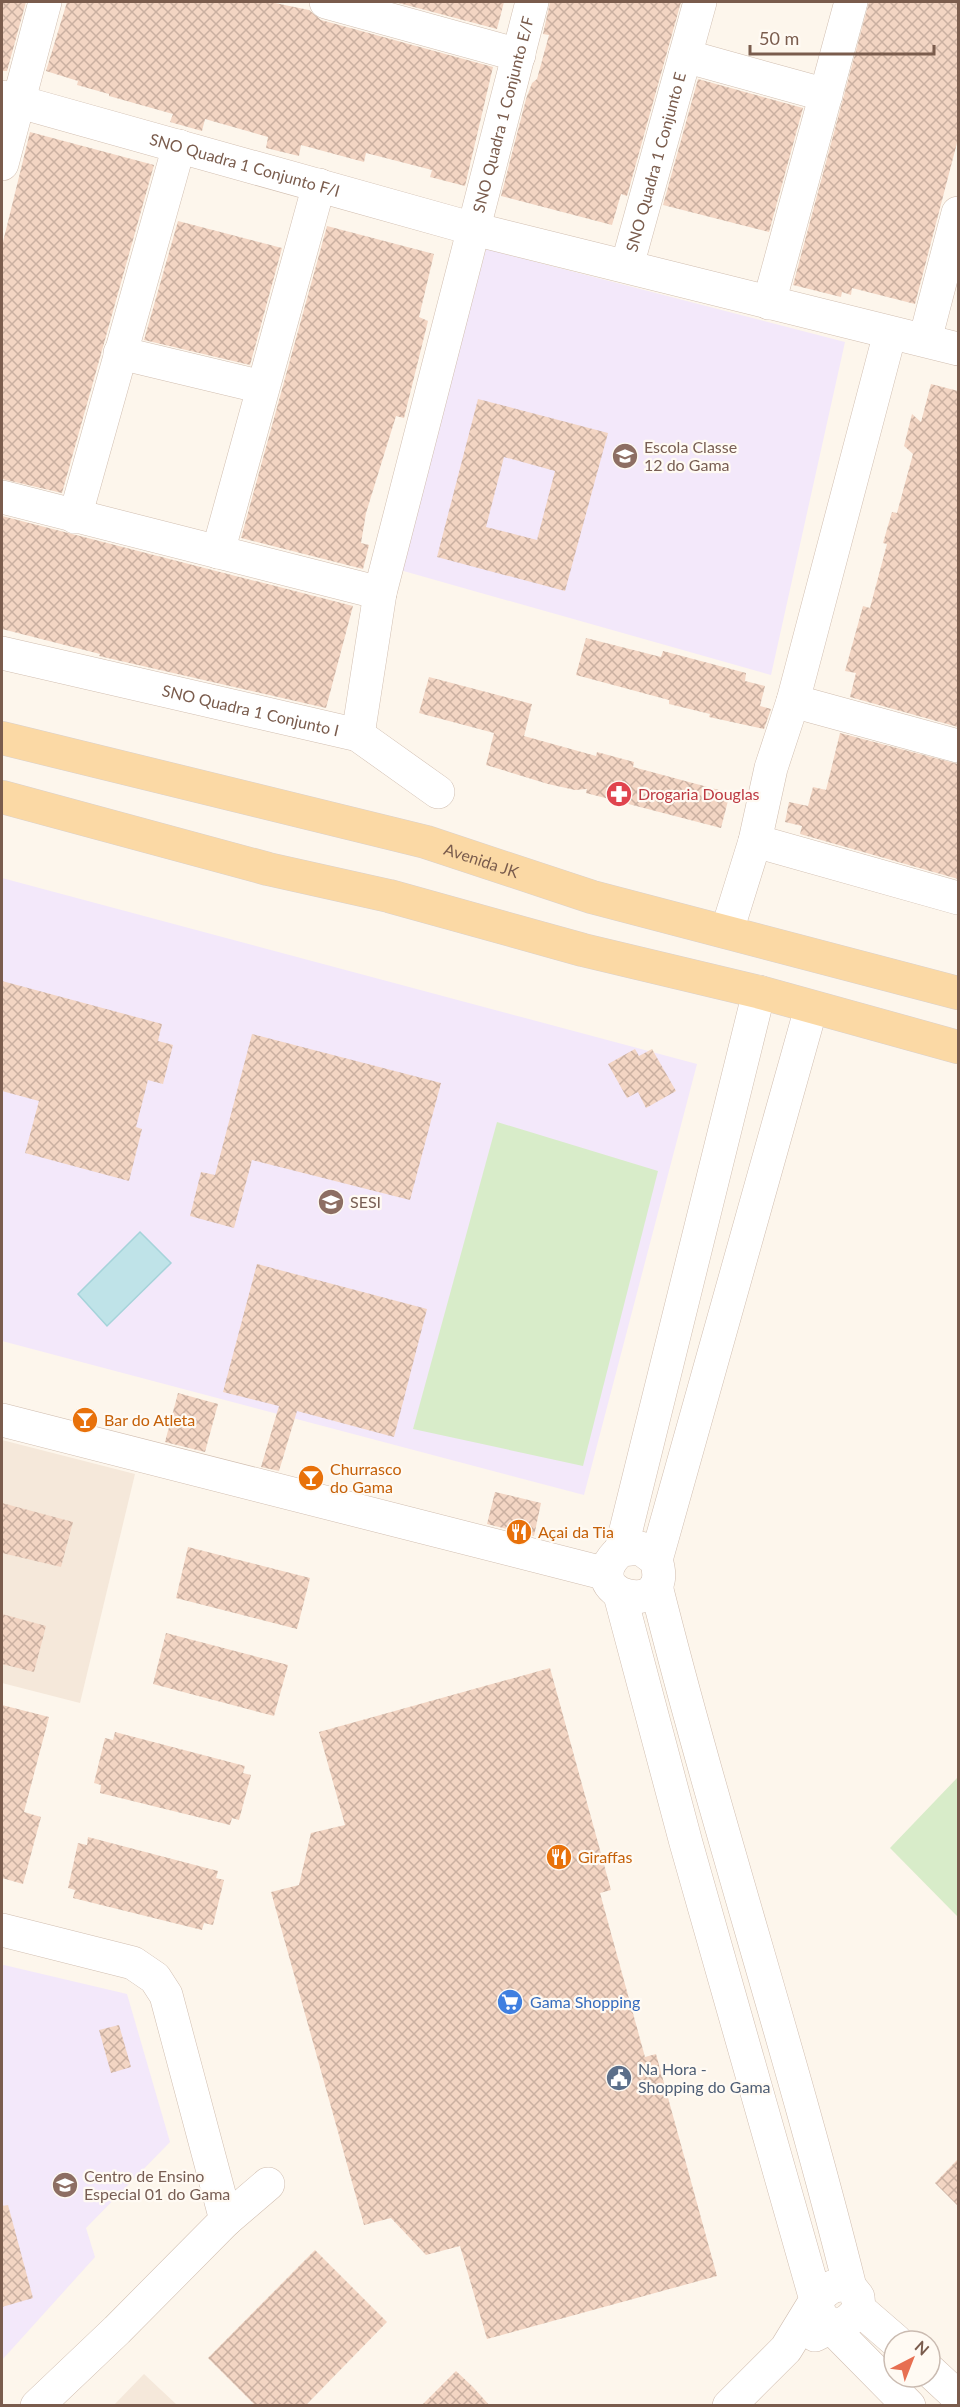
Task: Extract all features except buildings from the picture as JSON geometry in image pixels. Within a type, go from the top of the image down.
[{"type":"main road","name":"Avenida JK","points":[[2,738],[426,842],[592,897],[958,993]]},
{"type":"main road","points":[[2,797],[268,868],[389,896],[583,950],[759,992],[958,1047]]},
{"type":"main road","points":[[583,950],[566,926],[567,917],[570,909],[592,897]]},
{"type":"street","points":[[2,164],[9,99],[45,2]]},
{"type":"street","points":[[326,2],[368,7],[519,55]]},
{"type":"street","name":"SNO Quadra 1 Conjunto E/F","points":[[474,229],[532,2]]},
{"type":"street","name":"SNO Quadra 1 Conjunto E","points":[[627,266],[700,2]]},
{"type":"street","points":[[770,303],[851,2]]},
{"type":"street","name":"SNO Quadra 1 Conjunto E","points":[[685,56],[826,95]]},
{"type":"street","name":"SNO Quadra 1 Conjunto F/I","points":[[9,99],[474,229]]},
{"type":"street","points":[[75,517],[178,146]]},
{"type":"street","points":[[218,552],[319,185]]},
{"type":"street","points":[[925,340],[958,213]]},
{"type":"street","name":"SNO Quadra 1 Conjunto E","points":[[474,229],[958,349]]},
{"type":"street","name":"SNO Quadra 1 Conjunto I","points":[[2,653],[358,735],[380,593],[474,229]]},
{"type":"street","points":[[727,931],[755,841],[771,768],[793,701],[891,333]]},
{"type":"street","points":[[120,353],[262,387]]},
{"type":"street","points":[[2,497],[380,593]]},
{"type":"street","points":[[793,701],[958,746]]},
{"type":"street","points":[[358,735],[438,792]]},
{"type":"street","points":[[755,841],[958,898]]},
{"type":"street","points":[[759,992],[616,1573],[689,1854],[823,2314],[909,2406]]},
{"type":"street","points":[[2,1420],[616,1573],[640,1598],[656,1573],[811,1008]]},
{"type":"street","points":[[734,1095],[783,1106]]},
{"type":"street","points":[[616,1573],[640,1548],[656,1573],[681,1687],[800,2098],[854,2298]]},
{"type":"street","points":[[2,1930],[132,1963],[155,1978],[166,1995],[226,2220]]},
{"type":"street","points":[[37,2406],[129,2318],[226,2220],[268,2184]]},
{"type":"street","points":[[729,2406],[823,2314],[830,2286],[839,2284],[884,2329]]},
{"type":"street","points":[[942,2382],[958,2397]]},
{"type":"shaded area","name":"Escola Classe 12 do Gama","points":[[486,249],[845,342],[771,675],[400,570]]},
{"type":"shaded area","name":"SESI","points":[[2,878],[697,1064],[584,1495],[2,1341]]},
{"type":"shaded area","points":[[2,1440],[135,1474],[80,1703],[2,1683]]},
{"type":"shaded area","name":"Centro de Ensino Especial 01 do Gama","points":[[2,1966],[127,1994],[170,2142],[86,2228],[95,2257],[2,2360]]},
{"type":"shaded area","points":[[144,2374],[177,2405],[114,2405]]},
{"type":"green space","points":[[497,1122],[658,1171],[583,1466],[413,1429]]},
{"type":"green space","points":[[958,1777],[958,1917],[890,1848]]},
{"type":"water","points":[[140,1232],[171,1263],[107,1326],[78,1294]]},
{"type":"place","name":"Escola Classe 12 do Gama","points":[[625,456]]},
{"type":"place","name":"Drogaria Douglas","points":[[619,794]]},
{"type":"place","name":"SESI","points":[[331,1202]]},
{"type":"place","name":"Bar do Atleta","points":[[85,1420]]},
{"type":"place","name":"Churrasco do Gama","points":[[311,1478]]},
{"type":"place","name":"Açai da Tia","points":[[519,1532]]},
{"type":"place","name":"Giraffas","points":[[559,1857]]},
{"type":"place","name":"Gama Shopping","points":[[510,2002]]},
{"type":"place","name":"Na Hora - Shopping do Gama","points":[[619,2078]]},
{"type":"place","name":"Centro de Ensino Especial 01 do Gama","points":[[65,2185]]}]
